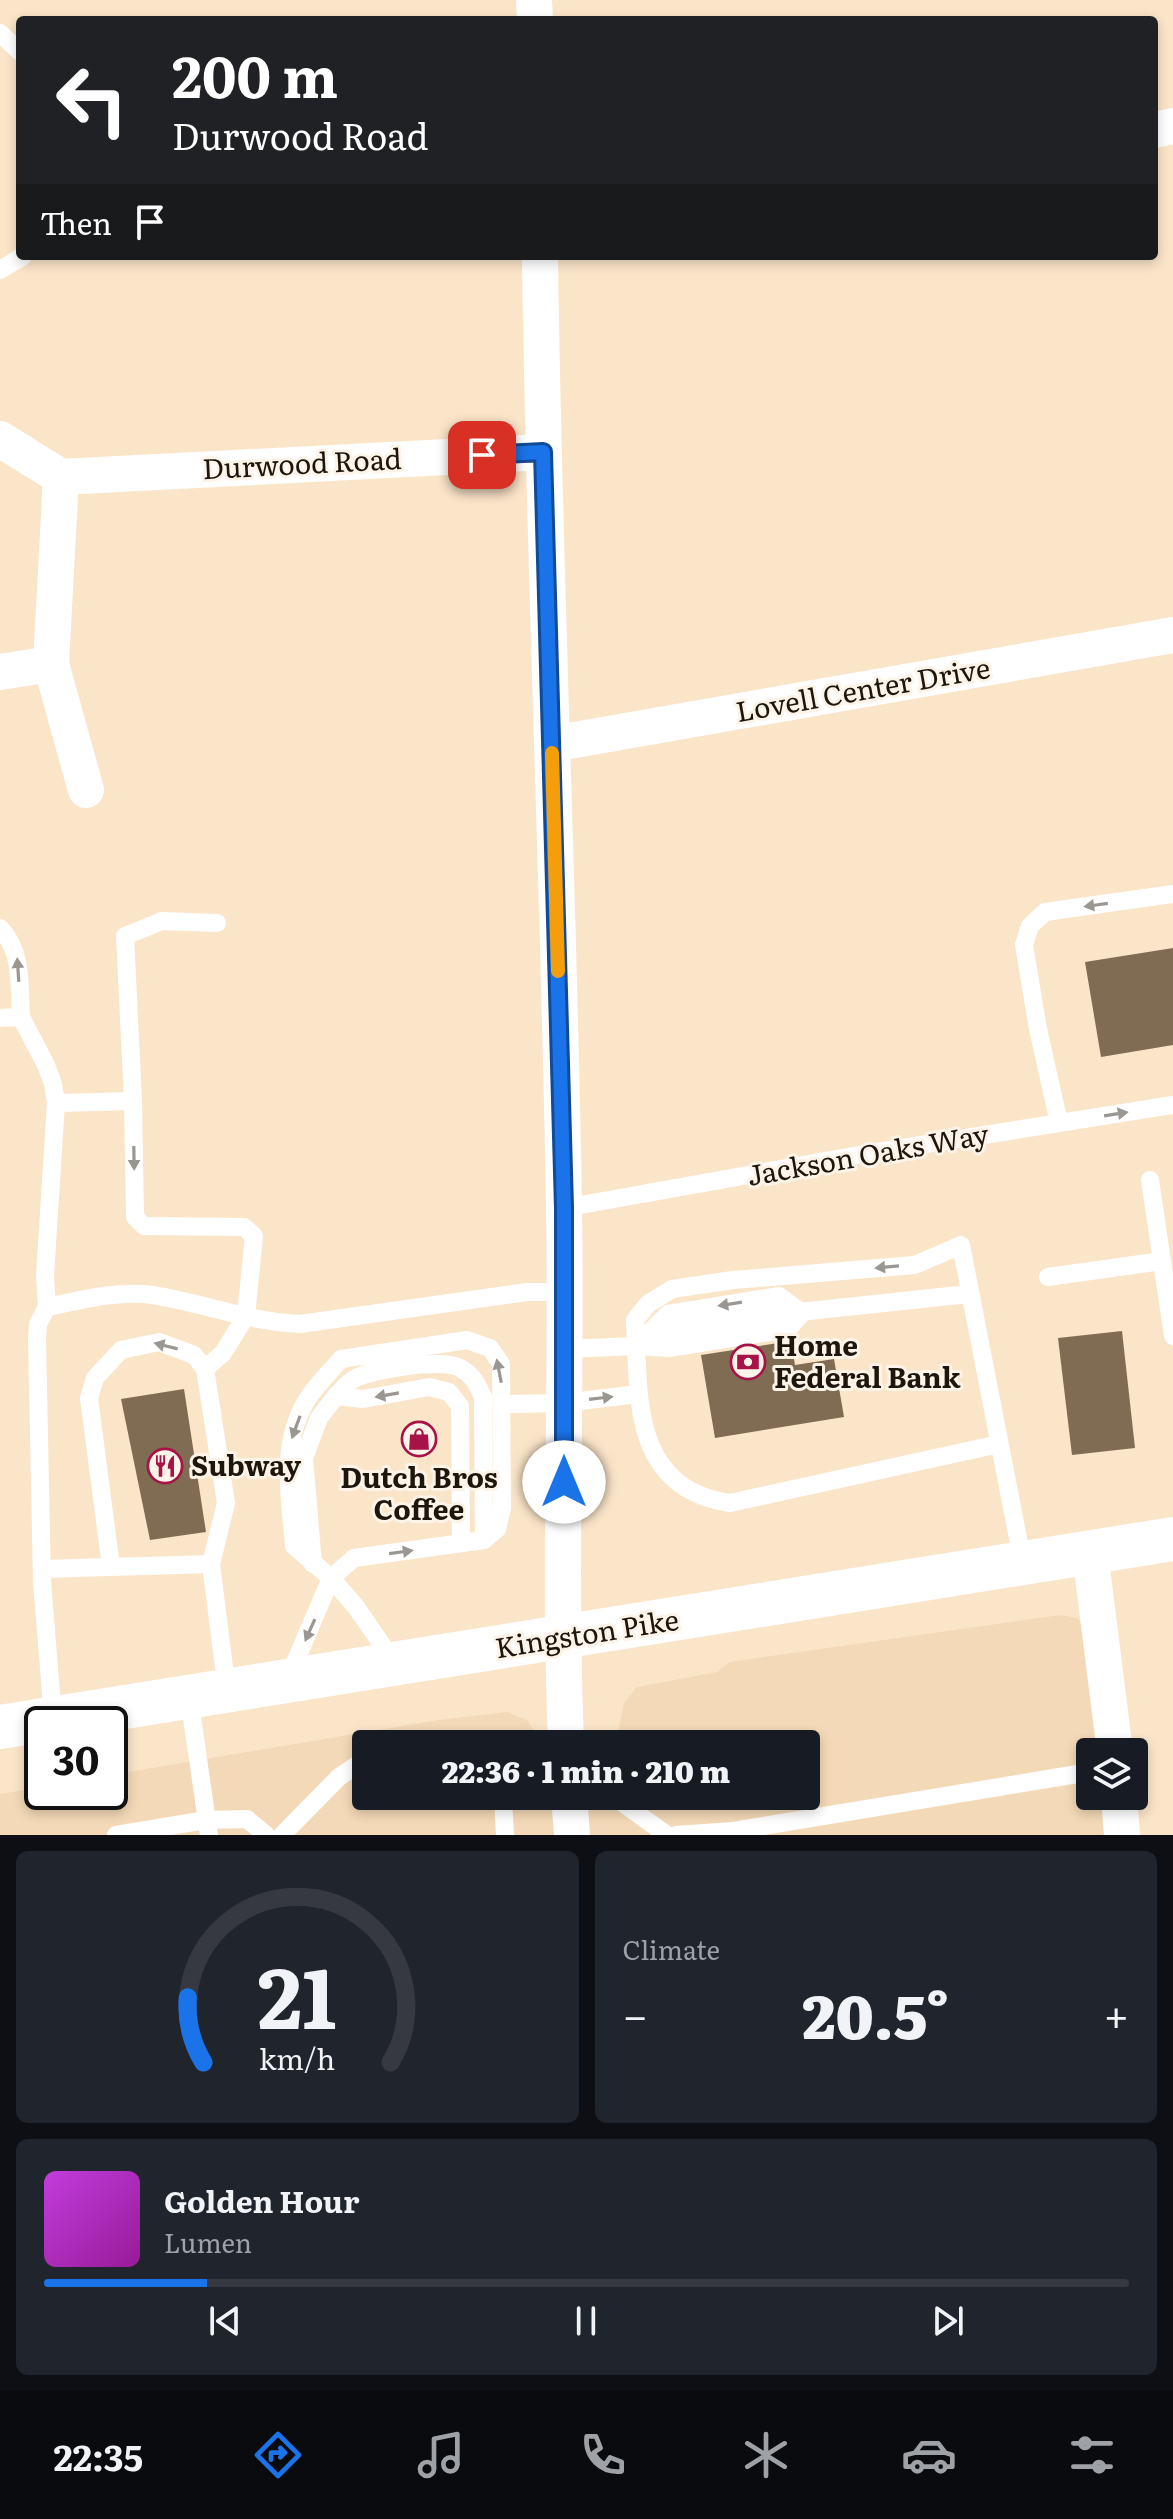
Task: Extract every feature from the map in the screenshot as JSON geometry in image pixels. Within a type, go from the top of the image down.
[{"type":"main road","name":"Kingston Pike","points":[[128,1706],[1173,1539]]},
{"type":"main road","name":"Kingston Pike","points":[[0,1727],[24,1723]]},
{"type":"street","points":[[540,260],[564,1208],[562,1638],[565,1730]]},
{"type":"street","points":[[0,439],[61,477],[51,664],[86,790]]},
{"type":"street","name":"Durwood Road","points":[[61,477],[543,452]]},
{"type":"street","name":"Lovell Center Drive","points":[[552,744],[1173,635]]},
{"type":"street","points":[[0,672],[51,664]]},
{"type":"street","points":[[1090,1553],[1113,1738]]},
{"type":"street","points":[[570,1810],[572,1835]]},
{"type":"street","points":[[1120,1810],[1122,1835]]},
{"type":"lane","points":[[0,33],[16,48]]},
{"type":"lane","points":[[1059,1123],[1038,1029],[1024,945],[1030,926],[1045,912],[1173,894]]},
{"type":"lane","points":[[205,1369],[223,1353],[246,1316],[254,1236],[244,1227],[144,1226],[135,1217],[125,936],[162,921],[217,923]]},
{"type":"lane","points":[[0,928],[11,940],[17,954],[21,1017],[46,1065],[56,1103],[45,1275],[47,1307],[38,1324],[37,1338],[42,1569],[52,1706]]},
{"type":"lane","points":[[0,1018],[21,1017]]},
{"type":"lane","points":[[56,1103],[133,1101]]},
{"type":"lane","name":"Jackson Oaks Way","points":[[564,1208],[854,1156],[1173,1105]]},
{"type":"lane","points":[[1150,1180],[1173,1336]]},
{"type":"lane","points":[[999,1444],[730,1503],[709,1500],[688,1491],[662,1467],[647,1439],[638,1394],[635,1320],[648,1304],[672,1289],[733,1280],[915,1265],[961,1245],[1023,1564]]},
{"type":"lane","points":[[1048,1277],[1162,1261]]},
{"type":"lane","points":[[47,1307],[111,1294],[151,1295],[275,1323],[300,1324],[527,1292],[564,1292]]},
{"type":"lane","points":[[564,1349],[669,1348],[788,1329],[802,1313],[969,1294]]},
{"type":"lane","points":[[636,1346],[668,1314],[779,1296],[802,1313]]},
{"type":"lane","points":[[286,1682],[331,1578],[354,1558],[484,1540],[497,1529],[502,1508],[501,1364],[490,1348],[467,1340],[341,1359],[308,1398],[292,1432],[288,1461],[294,1546],[331,1578],[356,1607],[396,1665]]},
{"type":"lane","points":[[111,1567],[89,1398],[95,1378],[121,1350],[159,1342],[194,1355],[205,1369],[226,1503],[211,1564],[208,1827]]},
{"type":"lane","points":[[313,1564],[304,1458],[319,1418],[352,1380],[368,1374],[430,1364],[458,1366],[475,1379],[483,1397],[484,1540]]},
{"type":"lane","points":[[336,1396],[363,1399],[429,1387],[449,1392],[460,1406],[461,1543]]},
{"type":"lane","points":[[502,1404],[564,1403],[638,1394]]},
{"type":"lane","points":[[42,1569],[211,1564]]},
{"type":"lane","points":[[282,1835],[339,1777],[352,1768]]},
{"type":"lane","points":[[676,1835],[733,1831],[1076,1774]]},
{"type":"lane","points":[[504,1810],[505,1835]]},
{"type":"lane","points":[[632,1810],[667,1835]]},
{"type":"lane","points":[[116,1835],[208,1827],[247,1819],[266,1835]]},
{"type":"shaded area","points":[[1060,1615],[1078,1618],[1088,1637],[1098,1738],[1076,1738],[1076,1810],[1104,1810],[1107,1835],[0,1835],[0,1794],[24,1790],[24,1810],[128,1810],[128,1772],[352,1734],[352,1810],[820,1810],[820,1730],[619,1730],[624,1703],[637,1687],[717,1672],[729,1662]]},
{"type":"shaded area","points":[[507,1712],[527,1720],[534,1730],[378,1730]]},
{"type":"building","points":[[1173,948],[1173,1045],[1101,1057],[1085,962]]},
{"type":"building","points":[[1122,1331],[1135,1448],[1072,1455],[1058,1338]]},
{"type":"building","name":"Home Federal Bank","points":[[791,1341],[795,1365],[834,1359],[844,1417],[715,1438],[701,1355]]},
{"type":"building","name":"Subway","points":[[184,1389],[206,1532],[150,1540],[121,1399]]},
{"type":"slow traffic","points":[[552,753],[558,971]]},
{"type":"place","name":"Home Federal Bank","points":[[748,1362]]},
{"type":"place","name":"Dutch Bros Coffee","points":[[419,1439]]},
{"type":"place","name":"Subway","points":[[165,1466]]},
{"type":"route","points":[[482,455],[543,452],[564,1208],[564,1482]]}]
